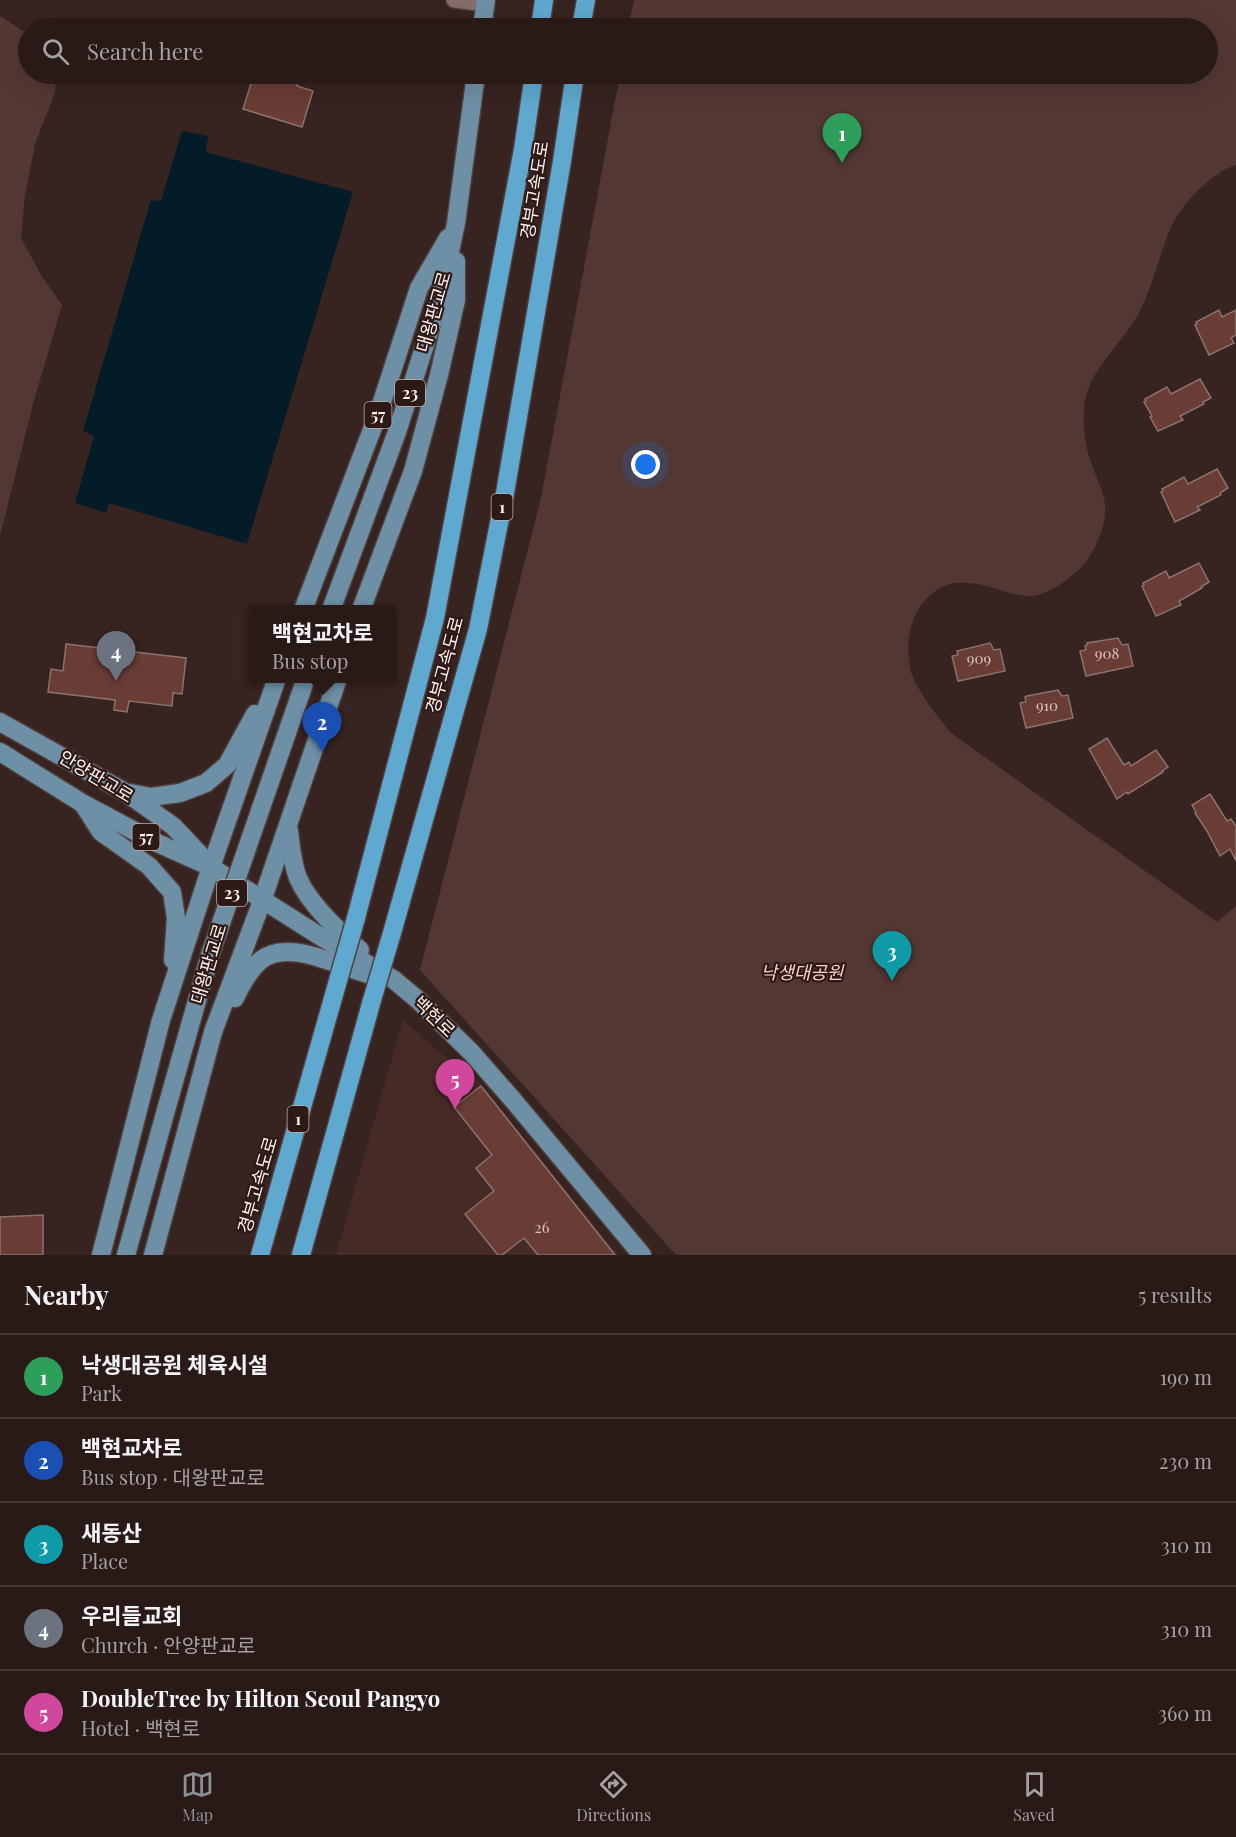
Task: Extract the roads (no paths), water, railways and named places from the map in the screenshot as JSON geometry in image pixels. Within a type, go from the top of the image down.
[{"type":"highway","points":[[541,18],[544,0]]},
{"type":"highway","points":[[583,18],[586,0]]},
{"type":"highway","name":"경부고속도로","points":[[260,1255],[356,918],[435,618],[521,161],[533,84]]},
{"type":"highway","name":"경부고속도로","points":[[301,1255],[478,629],[506,493],[574,84]]},
{"type":"main road","points":[[484,18],[486,2]]},
{"type":"main road","name":"대왕판교로","points":[[333,605],[397,432],[441,295],[456,223],[475,84]]},
{"type":"main road","points":[[363,605],[413,471],[439,375],[456,300],[456,223]]},
{"type":"main road","name":"57","points":[[305,605],[378,414],[419,288],[456,223]]},
{"type":"main road","name":"57","points":[[125,792],[151,797],[180,793],[206,783],[227,765],[273,683]]},
{"type":"main road","name":"대왕판교로","points":[[101,1255],[161,1020],[274,683]]},
{"type":"main road","name":"대왕판교로","points":[[126,1255],[210,955],[304,683]]},
{"type":"main road","name":"대왕판교로","points":[[153,1255],[213,1032],[262,901],[336,683]]},
{"type":"main road","name":"안양판교로","points":[[0,722],[125,792],[173,826],[211,867]]},
{"type":"main road","name":"안양판교로","points":[[0,752],[82,803],[156,842],[211,867],[262,901]]},
{"type":"main road","points":[[82,803],[101,832],[149,866],[172,892],[176,918],[175,951],[161,1020]]},
{"type":"main road","points":[[289,824],[291,854],[304,887],[337,929],[393,979]]},
{"type":"main road","name":"백현로","points":[[262,901],[393,979],[471,1052],[642,1255]]},
{"type":"main road","points":[[213,1032],[233,1002],[243,981],[261,960],[275,952],[300,952],[362,973],[393,979]]},
{"type":"street","points":[[454,0],[486,2]]},
{"type":"water","points":[[182,131],[208,136],[206,152],[353,192],[247,544],[109,503],[106,513],[75,503],[94,436],[83,431],[151,200],[161,201]]},
{"type":"place","name":"낙생대공원 체육시설","points":[[842,163]]},
{"type":"place","name":"우리들교회","points":[[116,681]]},
{"type":"place","name":"백현교차로","points":[[322,752]]},
{"type":"place","name":"새동산","points":[[892,981]]},
{"type":"place","name":"DoubleTree by Hilton Seoul Pangyo","points":[[455,1109]]},
{"type":"park label","name":"낙생대공원","points":[[802,973]]}]
